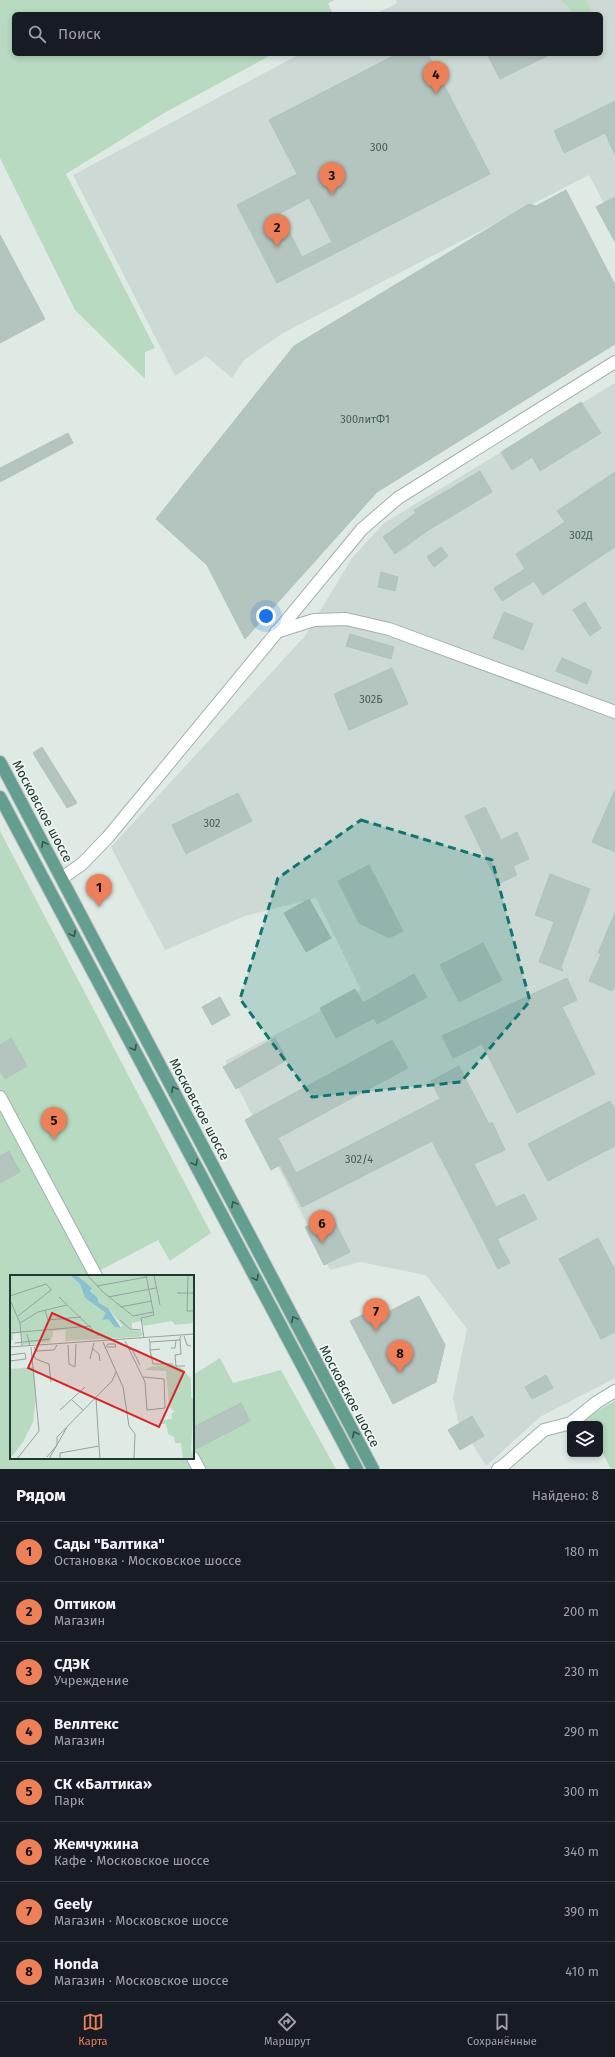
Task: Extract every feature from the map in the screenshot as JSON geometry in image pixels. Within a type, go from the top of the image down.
[{"type":"main road","name":"Московское шоссе","points":[[0,762],[373,1469]]},
{"type":"main road","points":[[0,797],[357,1469]]},
{"type":"main road","points":[[48,886],[62,878]]},
{"type":"street","points":[[62,878],[82,864],[108,837],[362,529],[398,498],[615,362]]},
{"type":"street","points":[[276,632],[314,620],[346,619],[389,629],[615,712]]},
{"type":"street","points":[[0,1097],[95,1275]]},
{"type":"street","points":[[498,1469],[544,1430],[571,1423],[615,1391]]},
{"type":"street","points":[[194,1459],[199,1469]]},
{"type":"highlighted area","points":[[361,820],[492,860],[530,1001],[461,1082],[312,1097],[240,999],[278,878]]},
{"type":"shaded area","points":[[396,0],[615,0],[615,224],[589,175],[283,333],[244,360],[232,378],[206,356],[175,376],[73,175],[296,56],[603,56],[603,12],[380,12],[397,3]]},
{"type":"shaded area","points":[[615,383],[615,1378],[540,1417],[486,1466],[458,1421],[453,1398],[467,1329],[426,1275],[360,1262],[330,1270],[225,1061],[361,990],[316,898],[245,916],[165,950],[111,847],[305,636],[352,558],[384,523]]},
{"type":"green space","points":[[0,0],[335,0],[328,3],[332,12],[12,12],[12,56],[269,56],[164,113],[66,174],[155,348],[145,352],[145,379],[75,310],[0,158]]},
{"type":"green space","points":[[561,0],[586,0],[592,12],[572,12]]},
{"type":"green space","points":[[0,831],[211,1233],[170,1261],[158,1240],[99,1271],[101,1275],[10,1275],[10,1459],[194,1459],[194,1374],[220,1358],[233,1383],[281,1370],[336,1469],[0,1469]]},
{"type":"green space","points":[[615,1401],[615,1469],[611,1469],[603,1454],[603,1421],[586,1421],[584,1418]]},
{"type":"building","points":[[393,56],[429,56],[490,174],[277,283],[237,205],[297,174],[269,120]],"holes":[[[309,198],[332,242],[302,257],[280,213]]]},
{"type":"building","points":[[488,56],[547,56],[500,79]]},
{"type":"building","points":[[615,101],[615,155],[605,133],[564,153],[554,131]]},
{"type":"building","points":[[566,190],[615,285],[615,344],[377,492],[245,639],[207,565],[156,519],[294,346],[529,204],[536,206]]},
{"type":"building","points":[[615,197],[615,242],[596,207]]},
{"type":"building","points":[[0,235],[45,319],[0,343]]},
{"type":"building","points":[[581,402],[601,433],[540,471],[532,457],[512,470],[501,452]]},
{"type":"building","points":[[68,433],[73,443],[0,482],[0,468]]},
{"type":"building","points":[[480,471],[492,492],[427,531],[395,554],[383,537],[416,513],[414,510]]},
{"type":"building","points":[[615,472],[615,547],[543,595],[534,581],[502,601],[494,588],[525,569],[516,554],[565,522],[557,511]]},
{"type":"building","points":[[441,547],[448,556],[434,567],[427,557]]},
{"type":"building","points":[[381,572],[398,577],[395,591],[378,587]]},
{"type":"building","points":[[585,602],[601,628],[590,636],[573,610]]},
{"type":"building","points":[[504,612],[533,624],[523,650],[493,638]]},
{"type":"building","points":[[350,634],[394,647],[391,659],[346,646]]},
{"type":"building","points":[[562,658],[592,671],[587,684],[556,671]]},
{"type":"building","points":[[392,668],[408,704],[349,730],[334,694]]},
{"type":"building","points":[[42,747],[77,803],[67,808],[33,753]]},
{"type":"building","points":[[615,790],[615,852],[592,842]]},
{"type":"building","points":[[238,793],[252,821],[186,854],[172,825]]},
{"type":"building","points":[[485,807],[501,840],[517,832],[529,859],[513,866],[517,875],[498,884],[465,816]]},
{"type":"building","points":[[369,865],[403,931],[389,938],[359,923],[338,881]]},
{"type":"building","points":[[550,874],[590,889],[561,967],[563,971],[539,962],[554,922],[535,915]]},
{"type":"building","points":[[309,899],[331,938],[306,952],[284,913]]},
{"type":"building","points":[[615,913],[615,985],[612,991],[589,981],[601,954],[598,953]]},
{"type":"building","points":[[483,943],[502,980],[459,1002],[440,965]]},
{"type":"building","points":[[414,974],[427,997],[377,1024],[374,1018],[336,1038],[320,1008],[355,989],[363,1003]]},
{"type":"building","points":[[567,978],[577,1000],[562,1007],[595,1074],[517,1113],[482,1044],[453,1058],[442,1036]]},
{"type":"building","points":[[220,997],[230,1015],[212,1025],[202,1007]]},
{"type":"building","points":[[11,1038],[27,1066],[5,1079],[0,1071],[0,1045]]},
{"type":"building","points":[[275,1038],[287,1060],[236,1089],[223,1067]]},
{"type":"building","points":[[392,1040],[408,1068],[278,1138],[296,1173],[440,1099],[431,1081],[459,1066],[489,1124],[492,1122],[505,1150],[474,1164],[496,1207],[524,1194],[537,1219],[497,1239],[510,1263],[498,1269],[432,1141],[302,1207],[280,1165],[271,1170],[245,1120]]},
{"type":"building","points":[[610,1101],[615,1109],[615,1146],[548,1181],[528,1144]]},
{"type":"building","points":[[9,1151],[20,1172],[0,1183],[0,1156]]},
{"type":"building","points":[[331,1214],[350,1252],[324,1265],[305,1227]]},
{"type":"building","points":[[598,1238],[615,1270],[615,1332],[601,1339],[559,1259]]},
{"type":"building","points":[[419,1296],[445,1345],[436,1382],[393,1404],[350,1321],[380,1306],[384,1314]]},
{"type":"building","points":[[546,1375],[553,1388],[532,1399],[525,1387]]},
{"type":"building","points":[[241,1403],[250,1421],[196,1449],[194,1445],[194,1426]]},
{"type":"building","points":[[472,1416],[484,1436],[460,1450],[448,1430]]},
{"type":"place","name":"Веллтекс","points":[[436,94]]},
{"type":"place","name":"СДЭК","points":[[332,195]]},
{"type":"place","name":"Оптиком","points":[[277,247]]},
{"type":"place","name":"Сады \"Балтика\"","points":[[99,907]]},
{"type":"place","name":"СК «Балтика»","points":[[54,1140]]},
{"type":"place","name":"Жемчужина","points":[[322,1243]]},
{"type":"place","name":"Geely","points":[[376,1331]]},
{"type":"place","name":"Honda","points":[[400,1373]]}]
